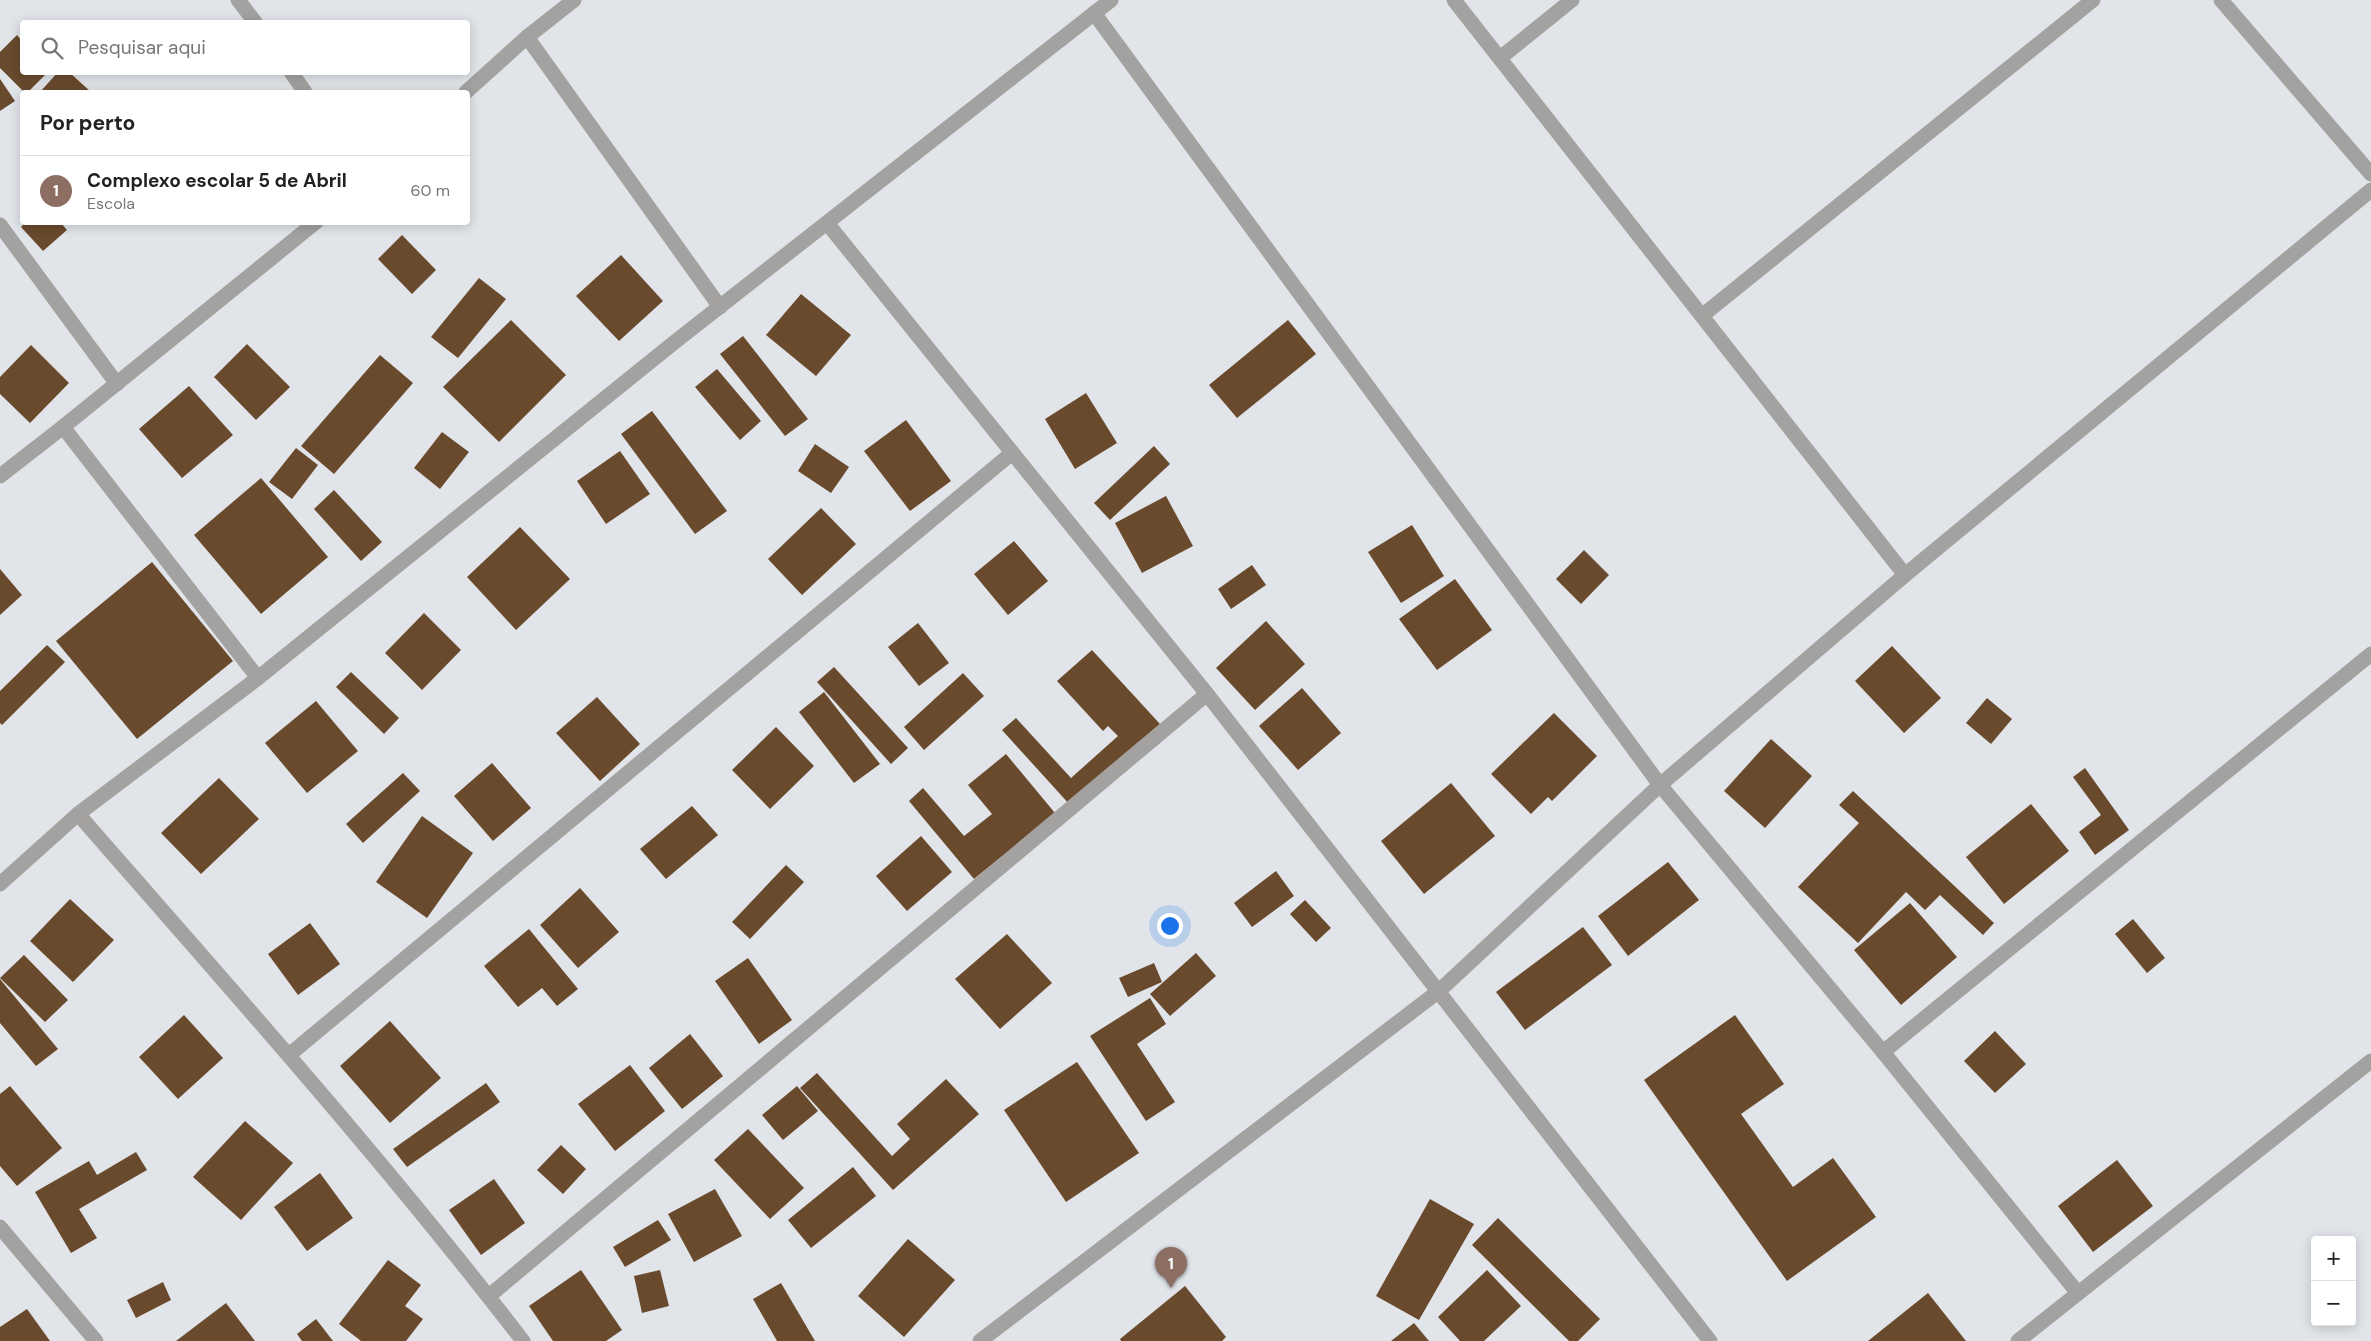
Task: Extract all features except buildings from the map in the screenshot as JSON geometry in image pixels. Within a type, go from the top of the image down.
[{"type":"street","points":[[238,0],[253,20]]},
{"type":"street","points":[[468,90],[527,37],[574,0]]},
{"type":"street","points":[[0,884],[78,814],[258,678],[720,307],[1111,0]]},
{"type":"street","points":[[1454,0],[1703,315],[1905,575]]},
{"type":"street","points":[[1500,58],[1572,0]]},
{"type":"street","points":[[1703,315],[2093,0]]},
{"type":"street","points":[[2221,0],[2371,174]]},
{"type":"street","points":[[1094,13],[1660,785],[1883,1052],[2077,1292]]},
{"type":"street","points":[[527,37],[720,307]]},
{"type":"street","points":[[293,75],[304,90]]},
{"type":"street","points":[[980,1341],[1438,990],[1660,785],[1905,575],[2371,190]]},
{"type":"street","points":[[827,223],[1207,694],[1710,1341]]},
{"type":"street","points":[[0,225],[117,384]]},
{"type":"street","points":[[0,476],[117,384],[312,225]]},
{"type":"street","points":[[63,427],[258,678]]},
{"type":"street","points":[[289,1055],[1012,453]]},
{"type":"street","points":[[1883,1052],[2371,654]]},
{"type":"street","points":[[489,1296],[1207,694]]},
{"type":"street","points":[[78,814],[289,1055],[489,1296],[523,1341]]},
{"type":"street","points":[[2018,1341],[2077,1292],[2371,1061]]},
{"type":"street","points":[[0,1227],[96,1341]]},
{"type":"place","name":"Complexo escolar 5 de Abril","points":[[1171,1288]]}]
